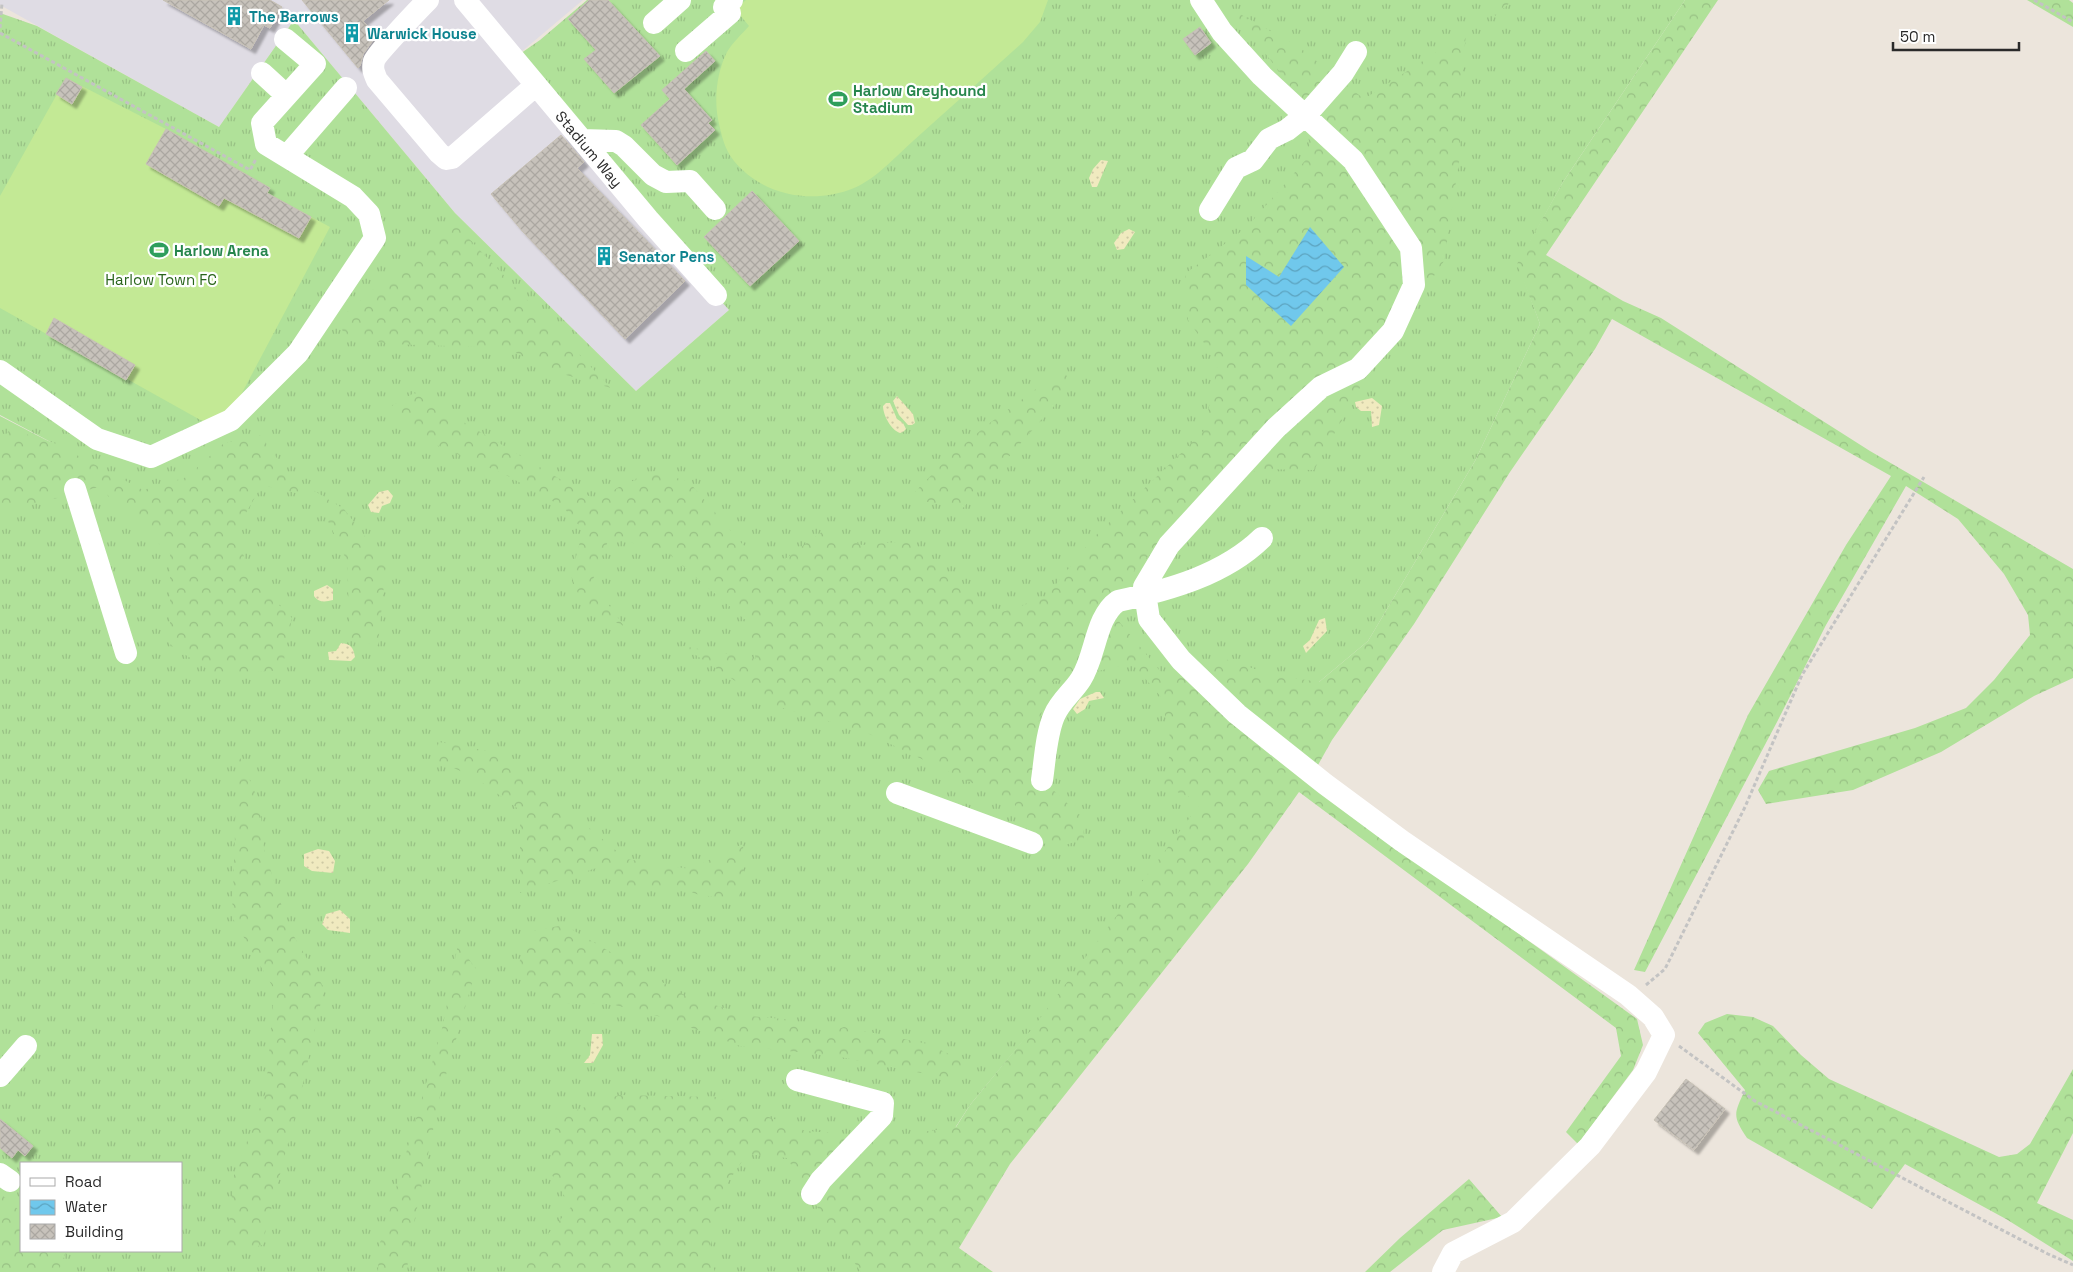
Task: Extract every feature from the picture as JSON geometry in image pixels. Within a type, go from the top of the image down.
[{"type":"street","name":"Stadium Way","points":[[465,0],[582,140],[716,295]]},
{"type":"street","points":[[654,23],[680,0]]},
{"type":"street","points":[[686,51],[730,13],[724,7],[732,0]]},
{"type":"street","points":[[1201,0],[1222,32],[1262,76],[1353,160],[1388,209],[1411,248],[1414,284],[1393,331],[1358,369],[1320,387],[1276,428],[1169,545],[1144,587],[1149,619],[1180,660],[1237,714],[1325,784],[1402,841],[1628,995],[1653,1017],[1664,1035],[1646,1072],[1590,1146],[1513,1222],[1453,1253],[1443,1272]]},
{"type":"street","points":[[425,3],[376,56],[373,71],[377,80],[439,154],[446,159],[452,158],[536,85]]},
{"type":"street","points":[[0,371],[97,439],[151,457],[231,420],[298,353],[375,238],[369,214],[353,197],[266,144],[262,123],[315,64],[285,39]]},
{"type":"street","points":[[1210,210],[1236,168],[1253,160],[1269,140],[1287,130],[1306,115],[1344,73],[1356,52]]},
{"type":"street","points":[[262,73],[286,95]]},
{"type":"street","points":[[288,156],[346,88]]},
{"type":"street","points":[[582,140],[616,141],[624,146],[653,175],[666,182],[690,181],[715,209]]},
{"type":"street","points":[[75,489],[126,653]]},
{"type":"street","points":[[1042,780],[1054,716],[1087,668],[1105,616],[1112,605],[1118,601],[1196,580],[1244,555],[1262,538]]},
{"type":"street","points":[[897,793],[1032,843]]},
{"type":"street","points":[[0,1076],[26,1046]]},
{"type":"street","points":[[798,1080],[883,1103],[882,1116],[821,1180],[812,1194]]},
{"type":"path","points":[[2034,0],[2073,22]]},
{"type":"path","points":[[0,28],[2,3]]},
{"type":"path","points":[[0,33],[250,170],[266,144]]},
{"type":"path","points":[[1628,995],[1650,983],[1665,969],[1745,807],[1802,675],[1924,477]]},
{"type":"path","points":[[1664,1035],[1755,1101],[2040,1250],[2073,1265]]},
{"type":"shaded area","points":[[0,0],[583,0],[514,58],[653,225],[729,310],[636,391],[455,213],[294,20],[219,127],[0,5]]},
{"type":"green space","name":"Harlow Town FC","points":[[587,0],[1685,0],[1563,182],[1518,264],[1540,324],[1475,461],[1368,641],[1319,682],[970,1105],[861,1272],[0,1272],[0,416],[73,454],[0,415],[0,13],[37,26],[219,127],[294,20],[455,213],[636,391],[729,310],[653,225],[514,58],[540,40]]},
{"type":"green space","name":"Harlow Greyhound Stadium","points":[[746,0],[1048,0],[1040,22],[1023,42],[878,173],[854,188],[822,196],[806,196],[789,194],[759,182],[734,161],[723,141],[717,111],[717,85],[727,52],[749,26],[735,9]]},
{"type":"green space","points":[[1493,0],[1513,0],[1495,16]]},
{"type":"green space","points":[[1685,0],[1718,0],[1546,255],[1623,301],[1661,318],[1870,451],[2073,569],[2073,678],[2034,696],[1941,752],[1853,790],[1766,804],[1758,790],[1769,771],[1915,728],[1966,708],[1994,680],[2030,635],[2028,615],[2004,574],[1958,519],[1906,486],[1826,625],[1645,972],[1634,970],[1748,715],[1846,545],[1891,476],[1612,319],[1595,349],[1510,472],[1414,624],[1332,740],[1318,765],[1421,863],[1637,1019],[1643,1045],[1633,1070],[1578,1144],[1566,1132],[1621,1056],[1616,1028],[1299,792],[1248,864],[1010,1164],[959,1248],[993,1272],[861,1272],[834,1234],[787,1158],[747,1154],[724,1188],[709,1253],[715,1272],[516,1272],[571,1207],[549,1170],[557,1117],[619,1095],[715,1097],[806,1131],[888,1137],[956,1127],[970,1105],[1032,1029],[1203,800],[1183,795],[1162,784],[1172,746],[1161,697],[1132,663],[1052,682],[1031,744],[1049,786],[1083,818],[1084,839],[1065,845],[1035,843],[1014,803],[863,731],[772,705],[682,646],[756,659],[749,623],[669,554],[610,536],[592,582],[624,626],[584,608],[571,576],[583,530],[563,507],[506,475],[434,444],[388,408],[414,393],[599,502],[617,488],[655,471],[689,482],[743,545],[785,559],[823,531],[862,545],[909,541],[957,582],[999,613],[1045,598],[1093,538],[1204,431],[1218,363],[1188,320],[1185,274],[1247,227],[1310,155],[1306,106],[1231,9],[1299,47],[1364,99],[1466,33],[1461,86],[1460,155],[1444,261],[1363,382],[1314,470],[1258,469],[1195,509],[1133,572],[1117,619],[1165,677],[1222,658],[1273,675],[1319,682],[1368,641],[1475,461],[1540,324],[1517,264],[1563,182]]},
{"type":"green space","points":[[2027,0],[2069,0],[2073,3],[2073,27]]},
{"type":"green space","name":"Harlow Arena","points":[[66,78],[166,129],[270,188],[267,193],[330,227],[234,408],[204,422],[0,308],[0,196]]},
{"type":"green space","points":[[453,219],[456,225],[611,388],[542,368],[508,348],[388,344],[344,334],[338,320]]},
{"type":"green space","points":[[1063,369],[1072,386],[962,509],[909,498],[948,458],[987,425]]},
{"type":"green space","points":[[10,429],[54,443],[143,490],[187,477],[224,443],[260,435],[290,476],[344,509],[386,564],[378,645],[350,640],[347,561],[317,498],[262,485],[235,532],[251,577],[292,618],[282,670],[217,675],[170,645],[170,554],[99,487],[0,513],[0,443]]},
{"type":"green space","points":[[439,742],[489,751],[509,763],[541,796],[587,826],[626,859],[690,869],[743,844],[744,871],[740,901],[696,894],[676,885],[626,892],[603,866],[520,893],[520,810],[474,777],[433,759]]},
{"type":"green space","points":[[238,753],[260,804],[264,849],[288,926],[324,988],[302,1088],[262,1245],[226,1254],[234,1175],[266,1092],[274,989],[232,917]]},
{"type":"green space","points":[[564,925],[686,996],[750,1016],[793,1020],[815,1036],[844,1027],[928,1044],[974,1066],[947,1078],[835,1056],[740,1046],[665,1018],[611,1004],[551,1004],[516,971],[531,931]]},
{"type":"green space","points":[[458,944],[476,969],[440,1096],[409,1247],[407,1272],[378,1272],[379,1247],[443,1025]]},
{"type":"green space","points":[[1727,1014],[1753,1017],[1773,1026],[1801,1055],[1829,1079],[1999,1157],[2017,1154],[2030,1144],[2073,1069],[2073,1133],[2037,1203],[2073,1220],[2073,1261],[2006,1219],[1905,1164],[1872,1209],[1747,1138],[1736,1114],[1745,1090],[1698,1033],[1705,1023]]},
{"type":"green space","points":[[1469,1179],[1502,1217],[1443,1230],[1390,1272],[1365,1272],[1400,1238]]},
{"type":"green space","points":[[0,1193],[20,1211],[20,1252],[66,1252],[58,1272],[0,1272]]},
{"type":"sand","points":[[1101,160],[1108,161],[1097,187],[1092,187],[1089,178],[1093,169]]},
{"type":"sand","points":[[1129,229],[1135,232],[1124,249],[1117,250],[1114,243],[1121,233]]},
{"type":"sand","points":[[897,396],[913,414],[915,423],[912,425],[908,425],[899,415],[893,401]]},
{"type":"sand","points":[[1372,398],[1382,406],[1379,425],[1372,427],[1371,411],[1361,411],[1356,407],[1355,402]]},
{"type":"sand","points":[[886,403],[890,403],[897,419],[903,423],[906,429],[903,432],[900,433],[894,429],[888,422],[883,410],[883,406]]},
{"type":"sand","points":[[388,490],[393,496],[390,503],[382,506],[379,513],[371,512],[368,505],[379,492]]},
{"type":"sand","points":[[327,585],[333,589],[333,600],[318,600],[314,596],[314,591]]},
{"type":"sand","points":[[1325,618],[1327,631],[1306,653],[1303,646],[1310,640],[1319,620]]},
{"type":"sand","points":[[341,643],[351,647],[355,657],[351,661],[329,660],[328,652],[336,651]]},
{"type":"sand","points":[[1100,692],[1104,698],[1089,701],[1085,709],[1077,714],[1073,709],[1080,699]]},
{"type":"sand","points":[[318,849],[329,851],[335,861],[333,873],[312,871],[304,866],[304,854]]},
{"type":"sand","points":[[340,910],[350,919],[350,933],[328,930],[322,924],[326,914]]},
{"type":"sand","points":[[592,1034],[602,1034],[603,1045],[593,1063],[584,1063],[590,1055]]},
{"type":"water","points":[[1310,227],[1344,267],[1291,326],[1246,285],[1246,256],[1279,277]]},
{"type":"building","name":"The Barrows","points":[[163,0],[270,0],[282,7],[270,28],[264,25],[251,49]]},
{"type":"building","name":"Warwick House","points":[[302,0],[389,0],[363,21],[376,36],[363,54],[358,68]]},
{"type":"building","points":[[589,0],[608,0],[660,56],[614,93],[584,59],[596,50],[568,19]]},
{"type":"building","points":[[1200,27],[1211,43],[1195,55],[1183,39]]},
{"type":"building","points":[[706,51],[715,61],[684,89],[712,120],[708,123],[715,130],[677,165],[641,125],[670,99],[662,90]]},
{"type":"building","points":[[66,78],[82,87],[72,104],[56,94]]},
{"type":"building","points":[[166,129],[270,188],[267,193],[311,217],[299,238],[224,198],[219,206],[146,164]]},
{"type":"building","name":"Senator Pens","points":[[561,135],[584,162],[577,168],[685,281],[625,339],[523,232],[491,194]]},
{"type":"building","points":[[752,191],[799,241],[750,286],[704,237]]},
{"type":"building","points":[[54,318],[135,365],[126,380],[46,334]]},
{"type":"building","points":[[1686,1079],[1725,1109],[1694,1150],[1654,1120]]},
{"type":"building","points":[[0,1119],[33,1146],[25,1156],[18,1150],[12,1158],[0,1148]]},
{"type":"place","name":"The Barrows","points":[[234,16]]},
{"type":"place","name":"Warwick House","points":[[352,33]]},
{"type":"place","name":"Harlow Greyhound Stadium","points":[[838,99]]},
{"type":"place","name":"Harlow Arena","points":[[159,250]]},
{"type":"place","name":"Senator Pens","points":[[604,256]]}]
